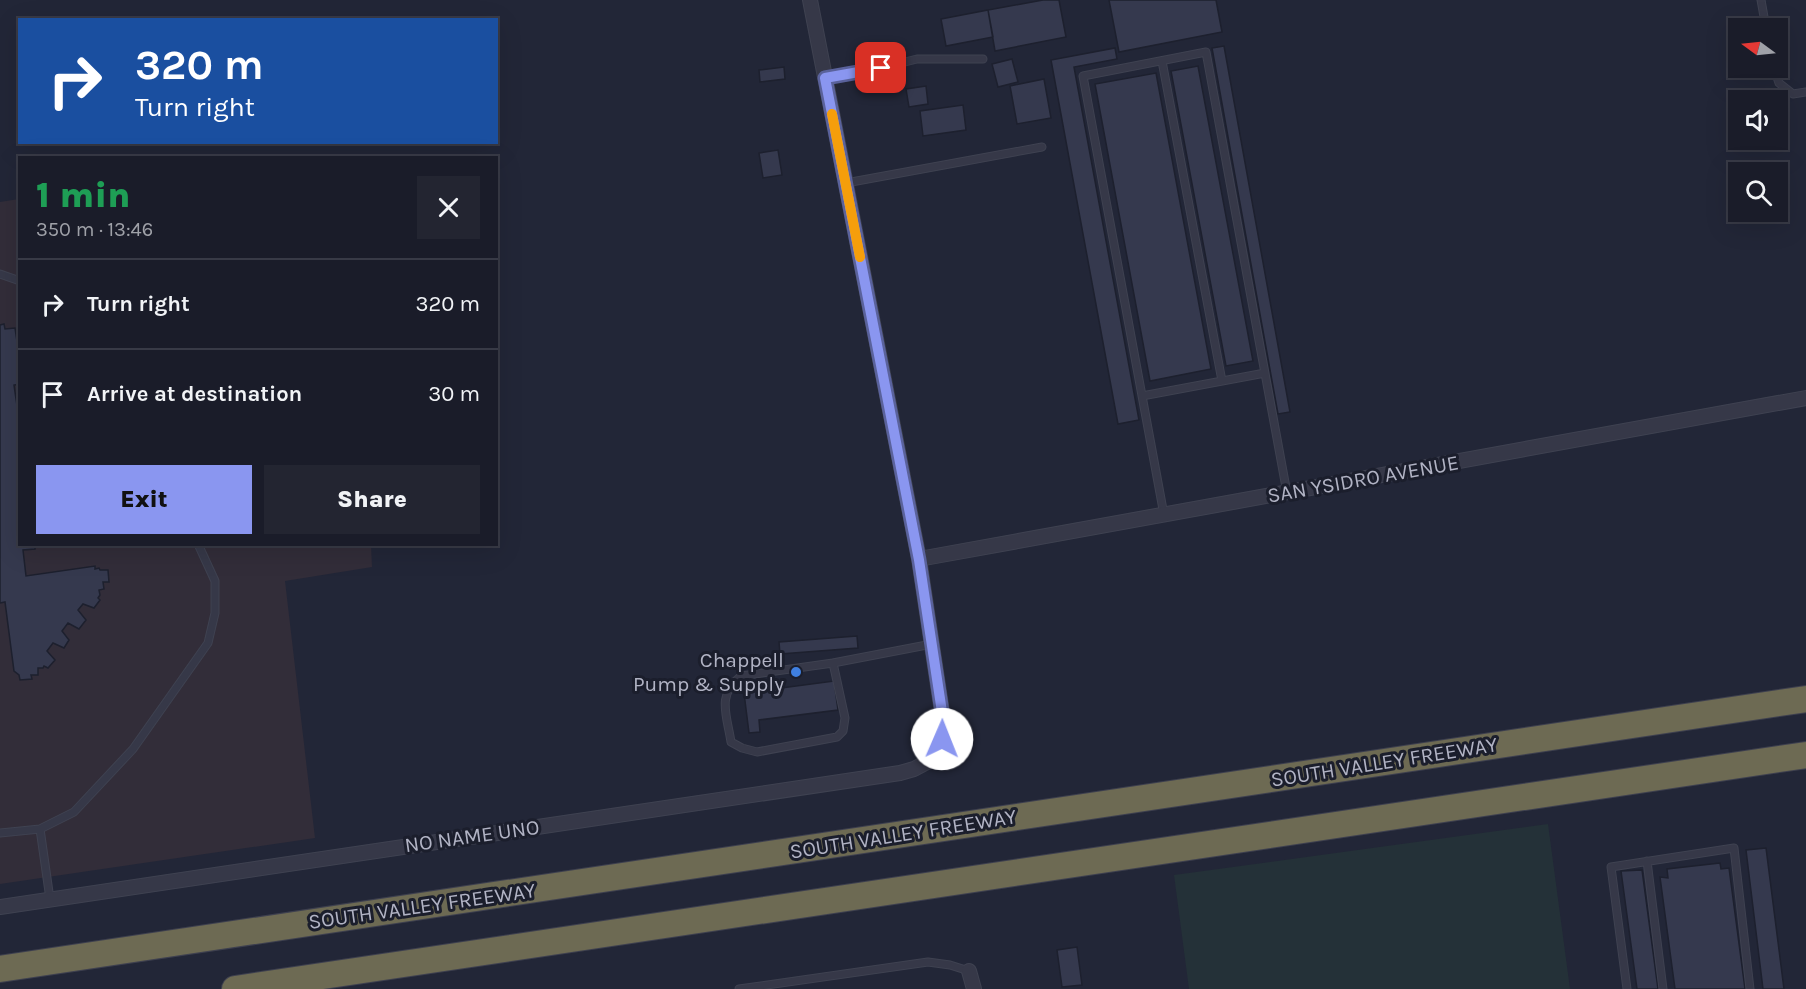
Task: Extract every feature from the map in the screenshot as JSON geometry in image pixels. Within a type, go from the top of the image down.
[{"type":"highway","name":"SOUTH VALLEY FREEWAY","points":[[0,969],[1806,699]]},
{"type":"highway","points":[[235,989],[1806,755]]},
{"type":"street","points":[[810,0],[919,560],[932,644]]},
{"type":"street","name":"SAN YSIDRO AVENUE","points":[[919,560],[1806,398]]},
{"type":"street","name":"NO NAME UNO","points":[[0,907],[900,773],[914,769],[928,761],[937,751],[942,739],[942,712],[932,644]]},
{"type":"street","points":[[969,971],[974,989]]},
{"type":"lane","points":[[1761,0],[1764,18]]},
{"type":"lane","points":[[1164,515],[1083,76],[1206,52],[1287,493]]},
{"type":"lane","points":[[825,78],[917,59],[983,59]]},
{"type":"lane","points":[[1162,61],[1222,381]]},
{"type":"lane","points":[[1777,78],[1779,83],[1793,94],[1806,92]]},
{"type":"lane","points":[[846,183],[1042,147]]},
{"type":"lane","points":[[0,273],[18,280]]},
{"type":"lane","points":[[1142,396],[1265,373]]},
{"type":"lane","points":[[0,833],[40,829],[74,812],[126,757],[208,643],[215,614],[215,580],[199,546]]},
{"type":"lane","points":[[833,663],[845,718],[843,731],[837,737],[757,752],[731,742],[724,698],[732,683],[741,676],[833,663],[932,644]]},
{"type":"lane","points":[[40,829],[50,899]]},
{"type":"lane","points":[[1627,989],[1611,867],[1734,848],[1750,989]]},
{"type":"lane","points":[[1647,861],[1663,989]]},
{"type":"lane","points":[[739,989],[928,962],[969,971]]},
{"type":"shaded area","points":[[18,199],[18,546],[371,546],[372,567],[285,581],[315,838],[0,884],[0,202]]},
{"type":"shaded area","points":[[1548,824],[1570,989],[1189,989],[1174,875]]},
{"type":"building","points":[[1043,0],[1059,0],[1066,37],[995,51],[988,10]]},
{"type":"building","points":[[1109,0],[1216,0],[1222,32],[1119,52]]},
{"type":"building","points":[[988,10],[993,37],[946,46],[941,19]]},
{"type":"building","points":[[1224,46],[1290,412],[1278,414],[1212,48]]},
{"type":"building","points":[[1115,48],[1117,59],[1074,67],[1139,420],[1118,424],[1051,60]]},
{"type":"building","points":[[1012,59],[1018,82],[998,87],[992,64]]},
{"type":"building","points":[[1198,66],[1253,361],[1226,366],[1171,71]]},
{"type":"building","points":[[784,67],[785,79],[760,82],[759,70]]},
{"type":"building","points":[[1156,73],[1211,369],[1150,381],[1095,84]]},
{"type":"building","points":[[1044,79],[1051,118],[1017,124],[1010,86]]},
{"type":"building","points":[[926,86],[928,104],[909,107],[906,89]]},
{"type":"building","points":[[963,105],[966,130],[923,136],[920,111]]},
{"type":"building","points":[[778,150],[782,175],[763,178],[759,153]]},
{"type":"building","points":[[4,324],[5,329],[15,328],[18,348],[18,384],[14,385],[18,412],[18,546],[35,546],[35,549],[23,550],[26,576],[95,566],[95,569],[108,570],[109,582],[103,582],[104,589],[99,590],[100,600],[94,608],[83,604],[78,610],[86,620],[79,629],[68,623],[62,631],[69,640],[64,648],[53,643],[47,651],[55,660],[48,668],[44,666],[38,668],[38,675],[31,675],[32,679],[20,680],[19,675],[14,671],[5,602],[0,603],[0,325]]},
{"type":"building","points":[[857,636],[858,648],[780,654],[779,642]]},
{"type":"building","points":[[834,681],[838,710],[759,720],[760,732],[749,733],[744,693]]},
{"type":"building","points":[[1766,848],[1784,989],[1763,989],[1746,850]]},
{"type":"building","points":[[1720,863],[1721,869],[1729,868],[1745,989],[1675,989],[1660,877],[1668,878],[1667,869]]},
{"type":"building","points":[[1642,870],[1658,989],[1637,989],[1621,871]]},
{"type":"building","points":[[1077,947],[1082,985],[1062,987],[1057,950]]},
{"type":"slow traffic","points":[[832,114],[860,257]]},
{"type":"place","name":"Chappell Pump & Supply","points":[[796,672]]},
{"type":"route","points":[[881,68],[825,78],[919,560],[942,712],[942,739]]}]
